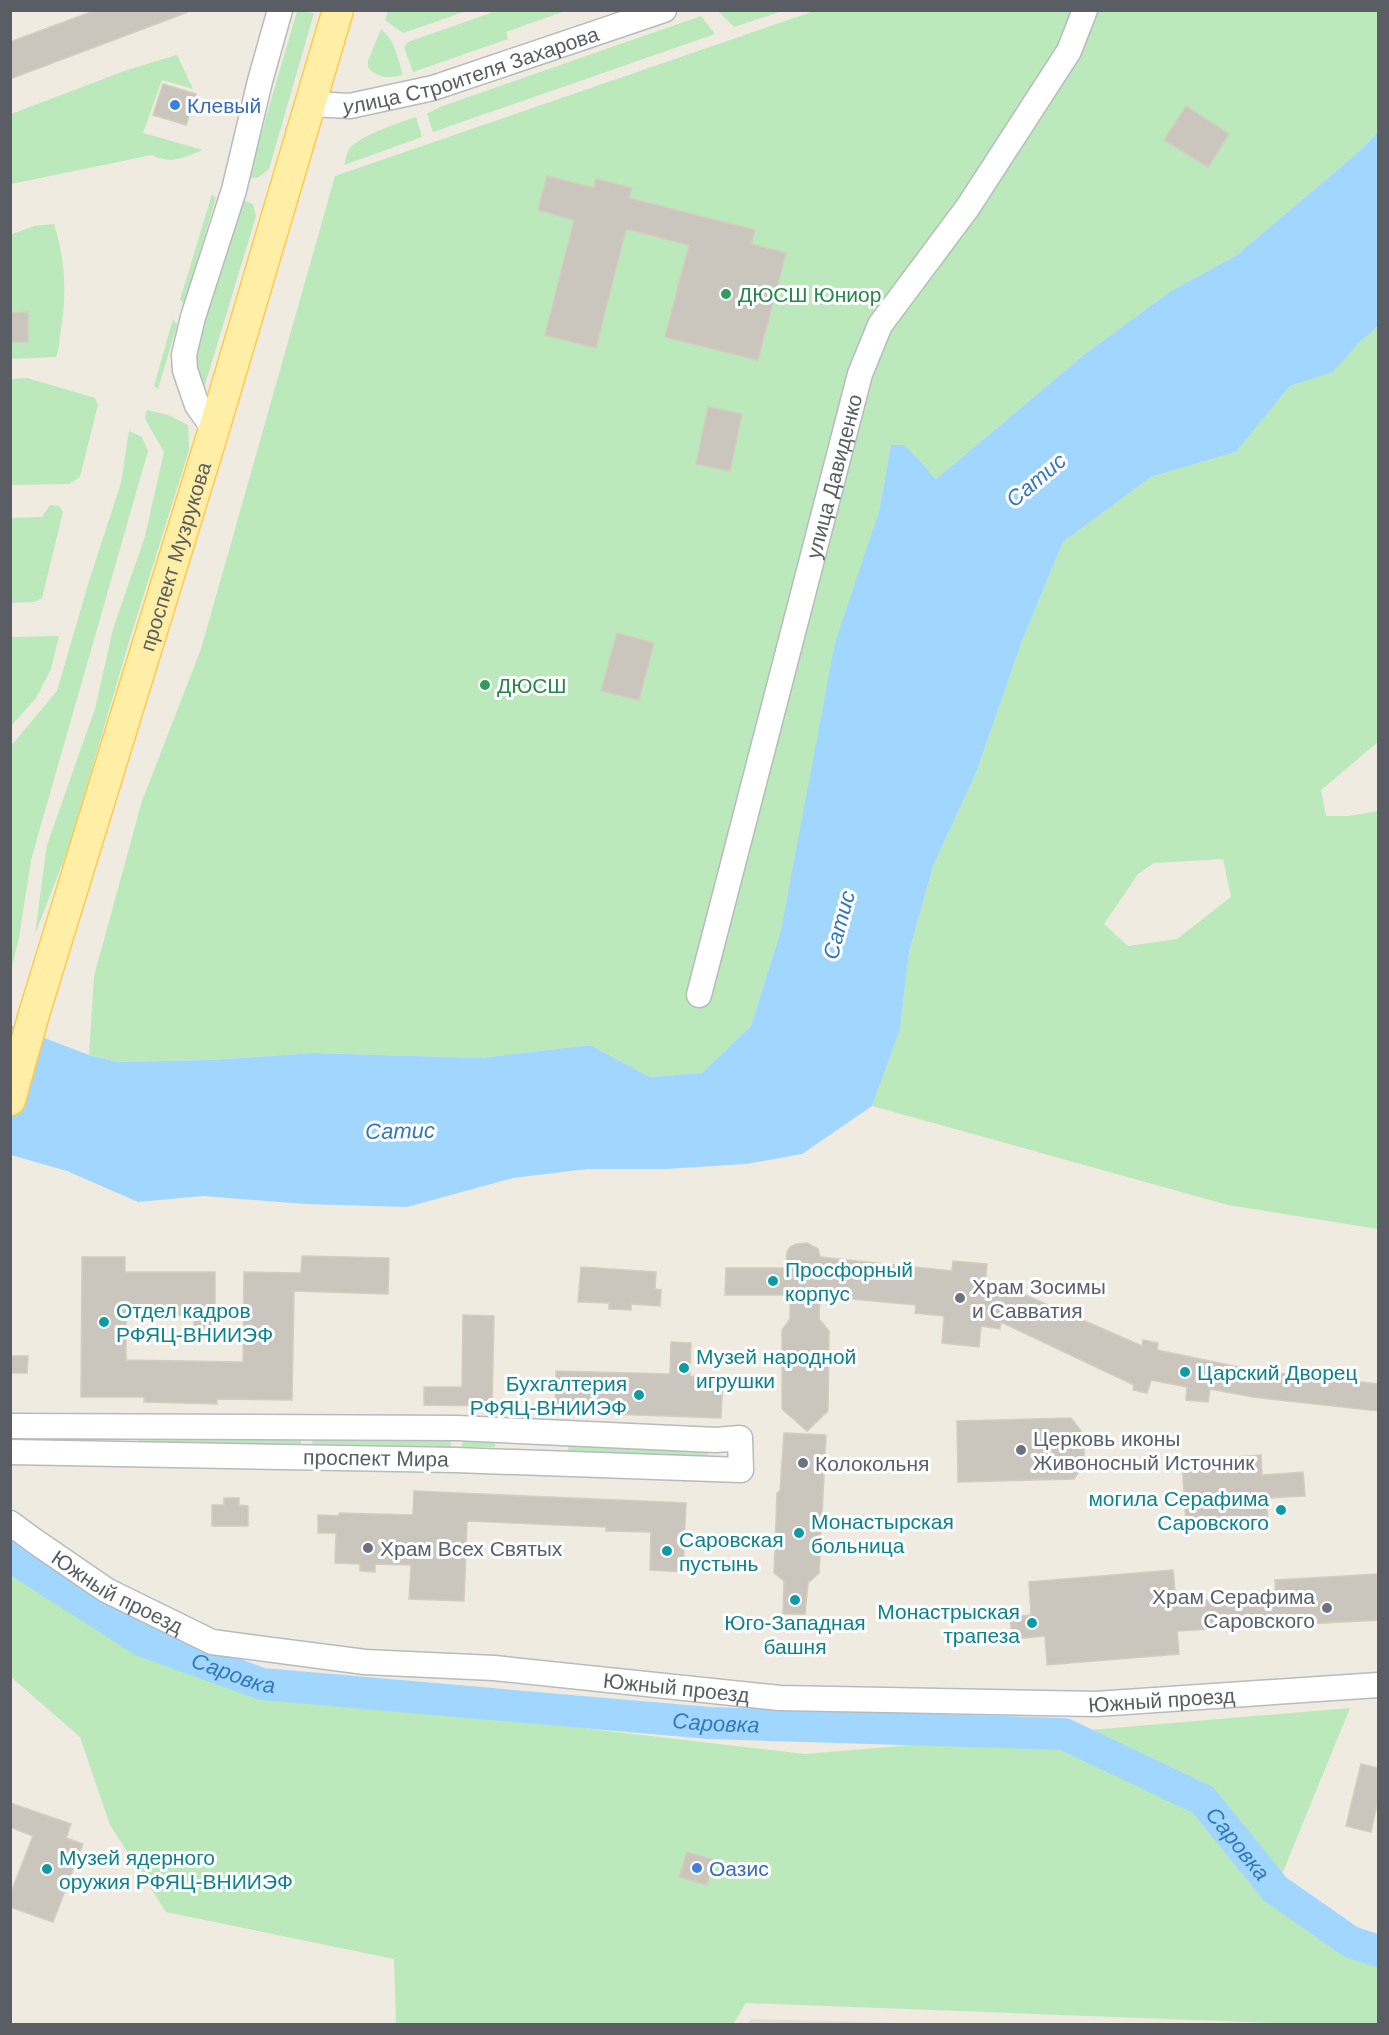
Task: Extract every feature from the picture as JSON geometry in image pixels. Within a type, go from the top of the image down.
[{"type":"main road","name":"проспект Музрукова","points":[[10,1100],[34,1014],[214,429],[338,10]]},
{"type":"street","points":[[214,429],[197,405],[184,370],[184,355],[193,317],[234,190],[280,10]]},
{"type":"street","name":"улица Строителя Захарова","points":[[311,104],[350,106],[433,88],[664,10]]},
{"type":"street","name":"улица Давиденко","points":[[699,995],[860,374],[880,324],[974,197],[1069,51],[1085,10]]},
{"type":"street","name":"проспект Мира","points":[[10,1452],[455,1460],[741,1470],[740,1438],[716,1440],[457,1428],[12,1426]]},
{"type":"street","name":"Южный проезд","points":[[10,1523],[106,1590],[212,1642],[365,1662],[494,1668],[780,1698],[1096,1704],[1378,1685]]},
{"type":"shaded area","points":[[751,2019],[943,2024],[747,2024]]},
{"type":"green space","points":[[388,10],[467,11],[403,33],[385,20]]},
{"type":"green space","points":[[297,11],[314,13],[269,169],[259,177],[248,179]]},
{"type":"green space","points":[[496,11],[565,11],[506,32],[508,39],[413,72],[404,47],[408,42]]},
{"type":"green space","points":[[718,11],[782,11],[734,27]]},
{"type":"green space","points":[[814,11],[1378,11],[1378,132],[1362,149],[1237,255],[1171,291],[1085,354],[936,479],[905,445],[891,445],[879,512],[799,839],[781,930],[751,1026],[702,1073],[650,1077],[590,1045],[481,1058],[314,1053],[210,1060],[118,1062],[89,1055],[94,976],[142,801],[201,649],[335,176]]},
{"type":"green space","points":[[701,16],[715,34],[433,132],[427,114],[440,107]]},
{"type":"green space","points":[[381,29],[393,44],[403,75],[384,77],[368,67],[368,61]]},
{"type":"green space","points":[[177,55],[193,89],[162,80],[143,133],[203,150],[178,159],[165,159],[152,155],[11,184],[11,114],[127,70]]},
{"type":"green space","points":[[416,117],[422,137],[344,165],[348,151],[356,142],[382,129]]},
{"type":"green space","points":[[212,194],[216,198],[184,304],[180,300]]},
{"type":"green space","points":[[241,199],[253,204],[256,216],[204,388],[199,387],[194,363],[202,326]]},
{"type":"green space","points":[[54,224],[61,252],[64,279],[64,306],[57,354],[56,357],[11,359],[10,235],[34,226]]},
{"type":"green space","points":[[173,319],[177,325],[158,389],[154,386]]},
{"type":"green space","points":[[1378,326],[1378,742],[1321,790],[1326,816],[1349,816],[1378,811],[1378,1229],[1228,1205],[872,1106],[900,1030],[909,952],[933,866],[976,773],[1022,641],[1063,542],[1151,477],[1236,452],[1290,386],[1333,371]],"holes":[[[1223,859],[1231,897],[1177,939],[1128,946],[1104,924],[1138,874],[1154,863]]]},
{"type":"green space","points":[[27,378],[95,398],[98,405],[80,477],[69,484],[11,485],[11,379]]},
{"type":"green space","points":[[147,410],[168,415],[188,425],[189,450],[128,645],[70,844],[35,934],[47,845],[95,709],[113,629],[145,536],[164,452],[145,419]]},
{"type":"green space","points":[[129,431],[142,437],[148,451],[31,860],[19,938],[11,970],[11,746],[57,691],[121,483]]},
{"type":"green space","points":[[50,505],[59,506],[63,512],[42,598],[34,602],[11,603],[11,518],[42,517]]},
{"type":"green space","points":[[59,636],[51,669],[36,698],[11,726],[11,637]]},
{"type":"green space","points":[[314,1433],[450,1436],[451,1447],[312,1444]]},
{"type":"green space","points":[[139,1434],[301,1434],[301,1445],[139,1445]]},
{"type":"green space","points":[[463,1437],[495,1438],[495,1447],[462,1447]]},
{"type":"green space","points":[[568,1440],[707,1446],[709,1460],[568,1454]]},
{"type":"green space","points":[[11,1561],[222,1686],[805,1754],[1350,1708],[1276,1889],[1378,1939],[1378,2024],[1298,2024],[746,2003],[733,2024],[396,2024],[394,1959],[166,1912],[110,1825],[80,1737],[11,1677]]},
{"type":"water","name":"Сатис","points":[[1378,132],[1378,326],[1333,372],[1290,386],[1236,452],[1151,477],[1063,542],[1022,641],[976,773],[933,866],[909,952],[900,1030],[872,1106],[802,1154],[746,1164],[665,1169],[587,1169],[513,1178],[407,1207],[305,1204],[203,1196],[138,1202],[67,1171],[11,1155],[10,1025],[89,1055],[118,1062],[210,1060],[314,1053],[481,1058],[590,1045],[650,1077],[702,1073],[751,1026],[781,930],[835,643],[879,512],[891,445],[905,445],[936,479],[1085,354],[1171,291],[1237,255],[1362,149]]},
{"type":"building","points":[[96,10],[188,12],[10,79],[10,42]]},
{"type":"building","name":"Клевый","points":[[163,84],[196,94],[186,125],[153,115]]},
{"type":"building","points":[[1186,106],[1229,134],[1208,167],[1164,140]]},
{"type":"building","name":"ДЮСШ Юниор","points":[[547,176],[594,188],[596,179],[632,188],[629,198],[755,230],[751,244],[786,253],[758,360],[665,337],[689,245],[626,229],[596,348],[545,335],[574,220],[538,210]]},
{"type":"building","points":[[28,312],[28,342],[10,342],[10,313]]},
{"type":"building","points":[[708,407],[742,414],[730,471],[696,464]]},
{"type":"building","points":[[617,633],[654,643],[639,700],[601,691]]},
{"type":"building","points":[[807,1243],[818,1249],[820,1257],[952,1271],[953,1261],[987,1264],[985,1290],[1023,1294],[1142,1346],[1143,1340],[1158,1343],[1157,1350],[1258,1371],[1378,1384],[1378,1411],[1253,1397],[1210,1389],[1208,1402],[1186,1400],[1187,1387],[1151,1380],[1147,1393],[1133,1390],[1134,1385],[1001,1322],[1000,1329],[981,1326],[979,1347],[942,1343],[944,1316],[915,1313],[916,1305],[820,1296],[819,1319],[829,1331],[828,1411],[807,1431],[782,1409],[782,1330],[790,1319],[790,1295],[725,1295],[726,1268],[786,1268],[787,1252],[790,1247]]},
{"type":"building","points":[[302,1256],[389,1258],[388,1294],[294,1291],[292,1400],[217,1399],[217,1404],[144,1402],[144,1397],[81,1397],[82,1257],[125,1257],[125,1272],[215,1272],[215,1329],[194,1329],[194,1316],[126,1315],[126,1360],[243,1362],[244,1272],[301,1273]]},
{"type":"building","points":[[581,1267],[656,1272],[655,1289],[661,1290],[660,1306],[631,1304],[631,1310],[609,1309],[609,1303],[578,1302]]},
{"type":"building","points":[[463,1315],[494,1316],[492,1406],[424,1405],[424,1387],[462,1387]]},
{"type":"building","name":"Бухгалтерия РФЯЦ-ВНИИЭФ","points":[[671,1342],[691,1343],[690,1376],[723,1377],[721,1418],[555,1412],[556,1371],[670,1374]]},
{"type":"building","points":[[11,1356],[28,1356],[27,1373],[10,1373]]},
{"type":"building","name":"Церковь иконы Живоносный Источник","points":[[1071,1418],[1084,1435],[1084,1464],[1074,1479],[958,1482],[957,1421]]},
{"type":"building","name":"Монастырская больница","points":[[784,1433],[826,1435],[819,1573],[808,1583],[805,1614],[783,1614],[784,1581],[774,1573],[777,1493],[780,1491]]},
{"type":"building","points":[[1261,1455],[1262,1475],[1303,1472],[1305,1496],[1266,1498],[1268,1520],[1186,1525],[1182,1461]]},
{"type":"building","points":[[414,1491],[686,1503],[683,1572],[650,1570],[651,1532],[606,1531],[606,1527],[467,1521],[464,1601],[409,1599],[411,1565],[375,1564],[375,1572],[360,1571],[360,1564],[335,1563],[336,1533],[318,1533],[318,1515],[338,1516],[340,1513],[413,1515]]},
{"type":"building","points":[[224,1498],[239,1498],[239,1505],[248,1506],[248,1526],[212,1526],[212,1505],[224,1505]]},
{"type":"building","points":[[1173,1570],[1176,1602],[1276,1596],[1275,1580],[1378,1574],[1378,1620],[1177,1631],[1179,1654],[1047,1665],[1045,1636],[1012,1639],[1010,1617],[1031,1615],[1029,1582]]},
{"type":"building","points":[[1361,1764],[1378,1768],[1378,1800],[1371,1832],[1346,1826]]},
{"type":"building","name":"Музей ядерного оружия РФЯЦ-ВНИИЭФ","points":[[10,1803],[71,1824],[66,1838],[83,1844],[53,1922],[10,1907],[10,1895],[33,1836],[10,1827]]},
{"type":"building","name":"Оазис","points":[[687,1852],[714,1860],[707,1885],[679,1877]]},
{"type":"waterway","name":"Саровка","points":[[10,1556],[143,1641],[262,1684],[709,1723],[1064,1734],[1203,1800],[1275,1889],[1351,1942],[1378,1951]]},
{"type":"place","name":"Клевый","points":[[175,105]]},
{"type":"place","name":"ДЮСШ Юниор","points":[[726,294]]},
{"type":"place","name":"ДЮСШ","points":[[485,685]]},
{"type":"place","name":"Просфорный корпус","points":[[773,1281]]},
{"type":"place","name":"Храм Зосимы и Савватия","points":[[960,1298]]},
{"type":"place","name":"Отдел кадров РФЯЦ-ВНИИЭФ","points":[[104,1322]]},
{"type":"place","name":"Музей народной игрушки","points":[[684,1368]]},
{"type":"place","name":"Царский Дворец","points":[[1185,1372]]},
{"type":"place","name":"Бухгалтерия РФЯЦ-ВНИИЭФ","points":[[639,1395]]},
{"type":"place","name":"Церковь иконы Живоносный Источник","points":[[1021,1450]]},
{"type":"place","name":"Колокольня","points":[[803,1463]]},
{"type":"place","name":"могила Серафима Саровского","points":[[1281,1510]]},
{"type":"place","name":"Монастырская больница","points":[[799,1533]]},
{"type":"place","name":"Храм Всех Святых","points":[[368,1548]]},
{"type":"place","name":"Саровская пустынь","points":[[667,1551]]},
{"type":"place","name":"Юго-Западная башня","points":[[795,1600]]},
{"type":"place","name":"Храм Серафима Саровского","points":[[1327,1608]]},
{"type":"place","name":"Монастрыская трапеза","points":[[1032,1623]]},
{"type":"place","name":"Оазис","points":[[697,1868]]},
{"type":"place","name":"Музей ядерного оружия РФЯЦ-ВНИИЭФ","points":[[47,1869]]}]
